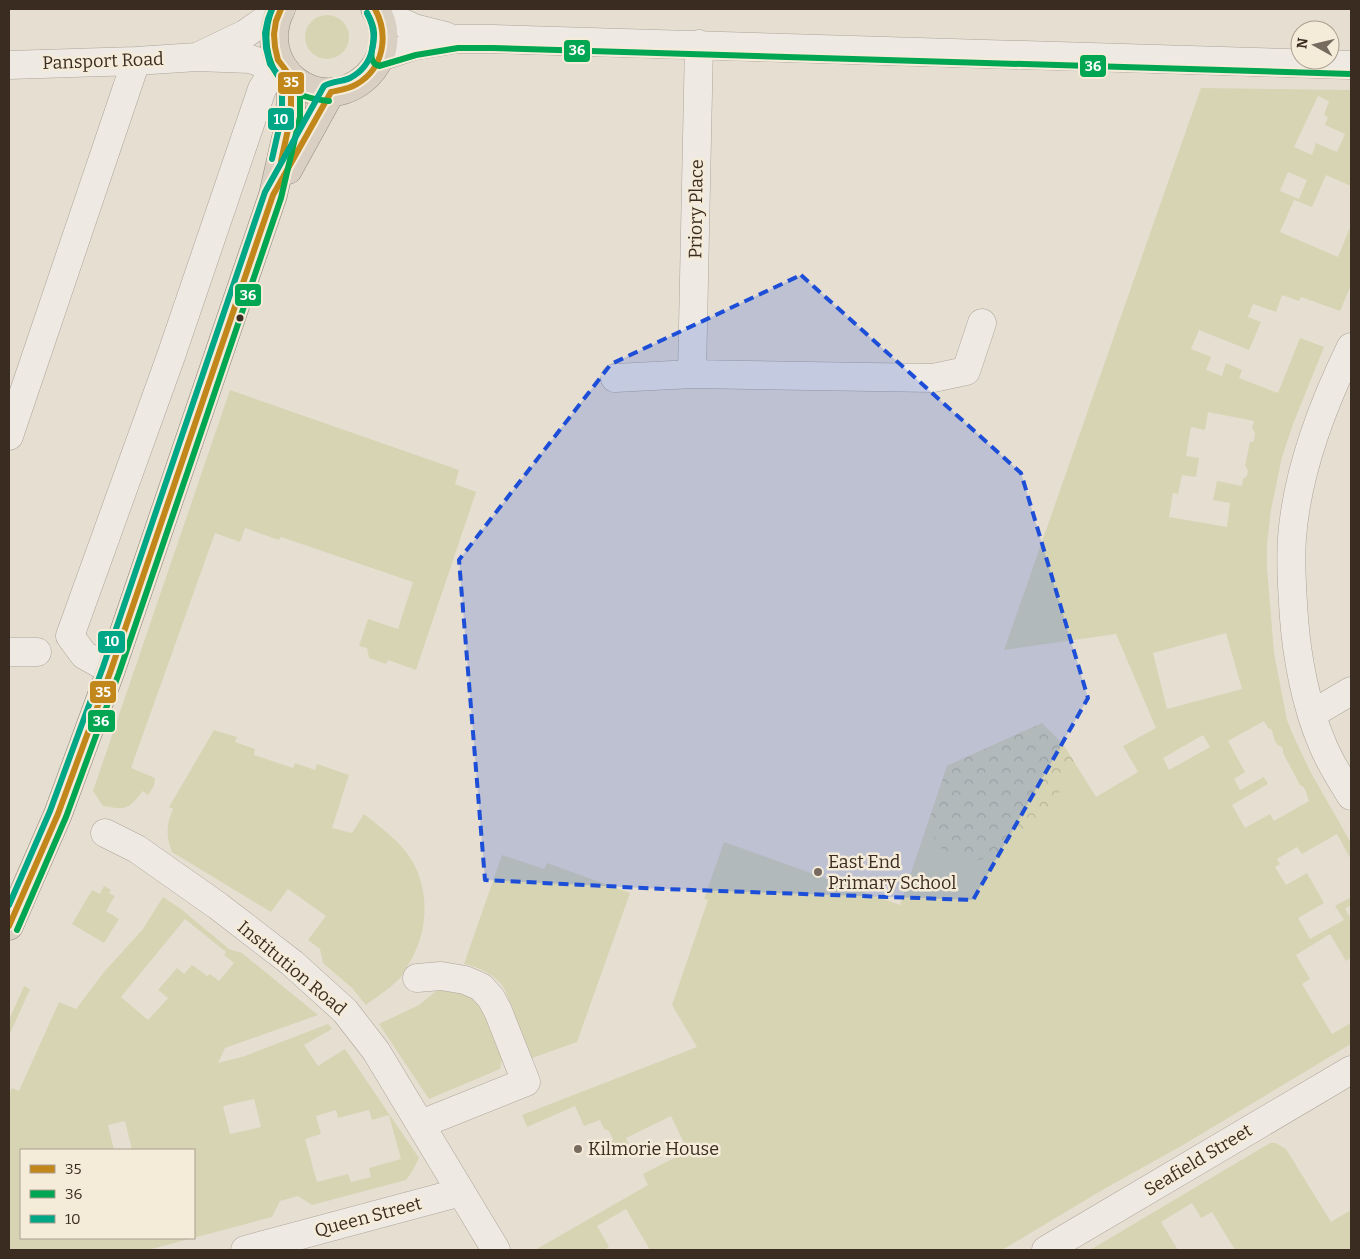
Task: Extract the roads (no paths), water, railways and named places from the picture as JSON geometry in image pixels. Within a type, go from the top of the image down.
[{"type":"highway","points":[[9,926],[58,814],[111,670],[273,195],[291,116],[284,72],[278,60],[275,47],[276,21],[281,9]]},
{"type":"highway","points":[[284,72],[303,86],[317,91],[332,92],[347,89],[361,81],[372,71],[380,57],[384,38],[383,29],[376,10]]},
{"type":"highway","points":[[273,195],[332,92]]},
{"type":"street","points":[[197,56],[245,34],[281,9]]},
{"type":"street","points":[[376,10],[414,28],[457,39]]},
{"type":"street","points":[[380,57],[414,46],[457,39],[699,44],[1351,65]]},
{"type":"street","name":"Priory Place","points":[[692,374],[699,44]]},
{"type":"street","points":[[197,56],[250,59],[284,72]]},
{"type":"street","name":"Pansport Road","points":[[9,65],[197,56]]},
{"type":"street","points":[[9,436],[136,60]]},
{"type":"street","points":[[111,670],[84,655],[70,636],[171,356],[262,89],[284,72]]},
{"type":"street","points":[[615,378],[692,374],[933,378],[966,371],[982,323]]},
{"type":"street","points":[[1351,347],[1313,437],[1301,485],[1292,536],[1295,628],[1302,678],[1322,745],[1351,796]]},
{"type":"street","points":[[9,652],[37,652]]},
{"type":"street","points":[[1312,714],[1351,690]]},
{"type":"street","name":"Institution Road","points":[[105,833],[137,849],[218,906],[292,963],[345,1012],[376,1051],[496,1250]]},
{"type":"street","points":[[417,978],[441,976],[465,980],[481,987],[491,998],[498,1011],[526,1082],[421,1124]]},
{"type":"street","name":"Seafield Street","points":[[1046,1250],[1351,1070]]},
{"type":"street","name":"Queen Street","points":[[245,1250],[461,1192]]},
{"type":"place","name":"East End Primary School","points":[[818,872]]},
{"type":"place","name":"Kilmorie House","points":[[578,1149]]}]
